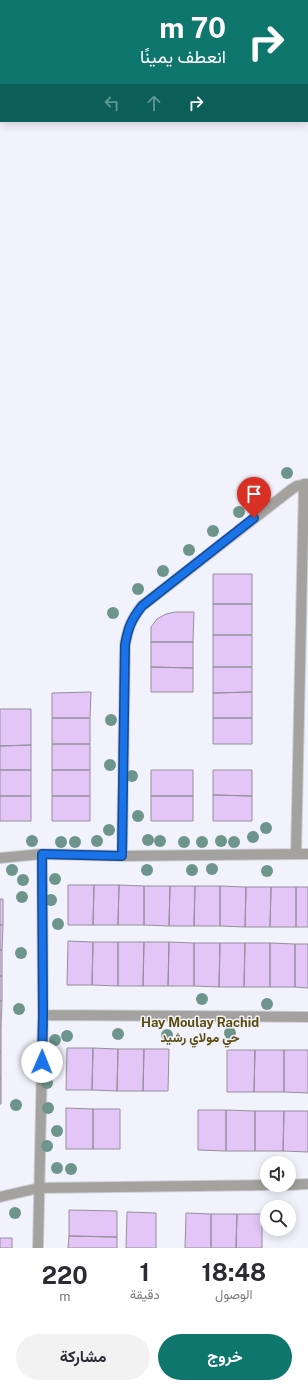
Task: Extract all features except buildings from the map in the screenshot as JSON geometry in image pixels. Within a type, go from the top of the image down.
[{"type":"street","points":[[122,856],[125,645],[127,631],[132,618],[142,606],[292,489],[306,484],[296,854]]},
{"type":"street","points":[[0,858],[42,854],[122,856],[308,854]]},
{"type":"street","points":[[38,1248],[43,1015],[42,854]]},
{"type":"street","points":[[43,1015],[308,1017]]},
{"type":"street","points":[[296,1185],[308,1184]]},
{"type":"street","points":[[0,1197],[39,1188],[260,1185]]},
{"type":"district","name":"Hay Moulay Rachid حي مولاي رشيد","points":[[200,1030]]},
{"type":"route","points":[[42,1062],[42,854],[122,856],[125,645],[127,631],[132,618],[142,606],[254,518]]}]
